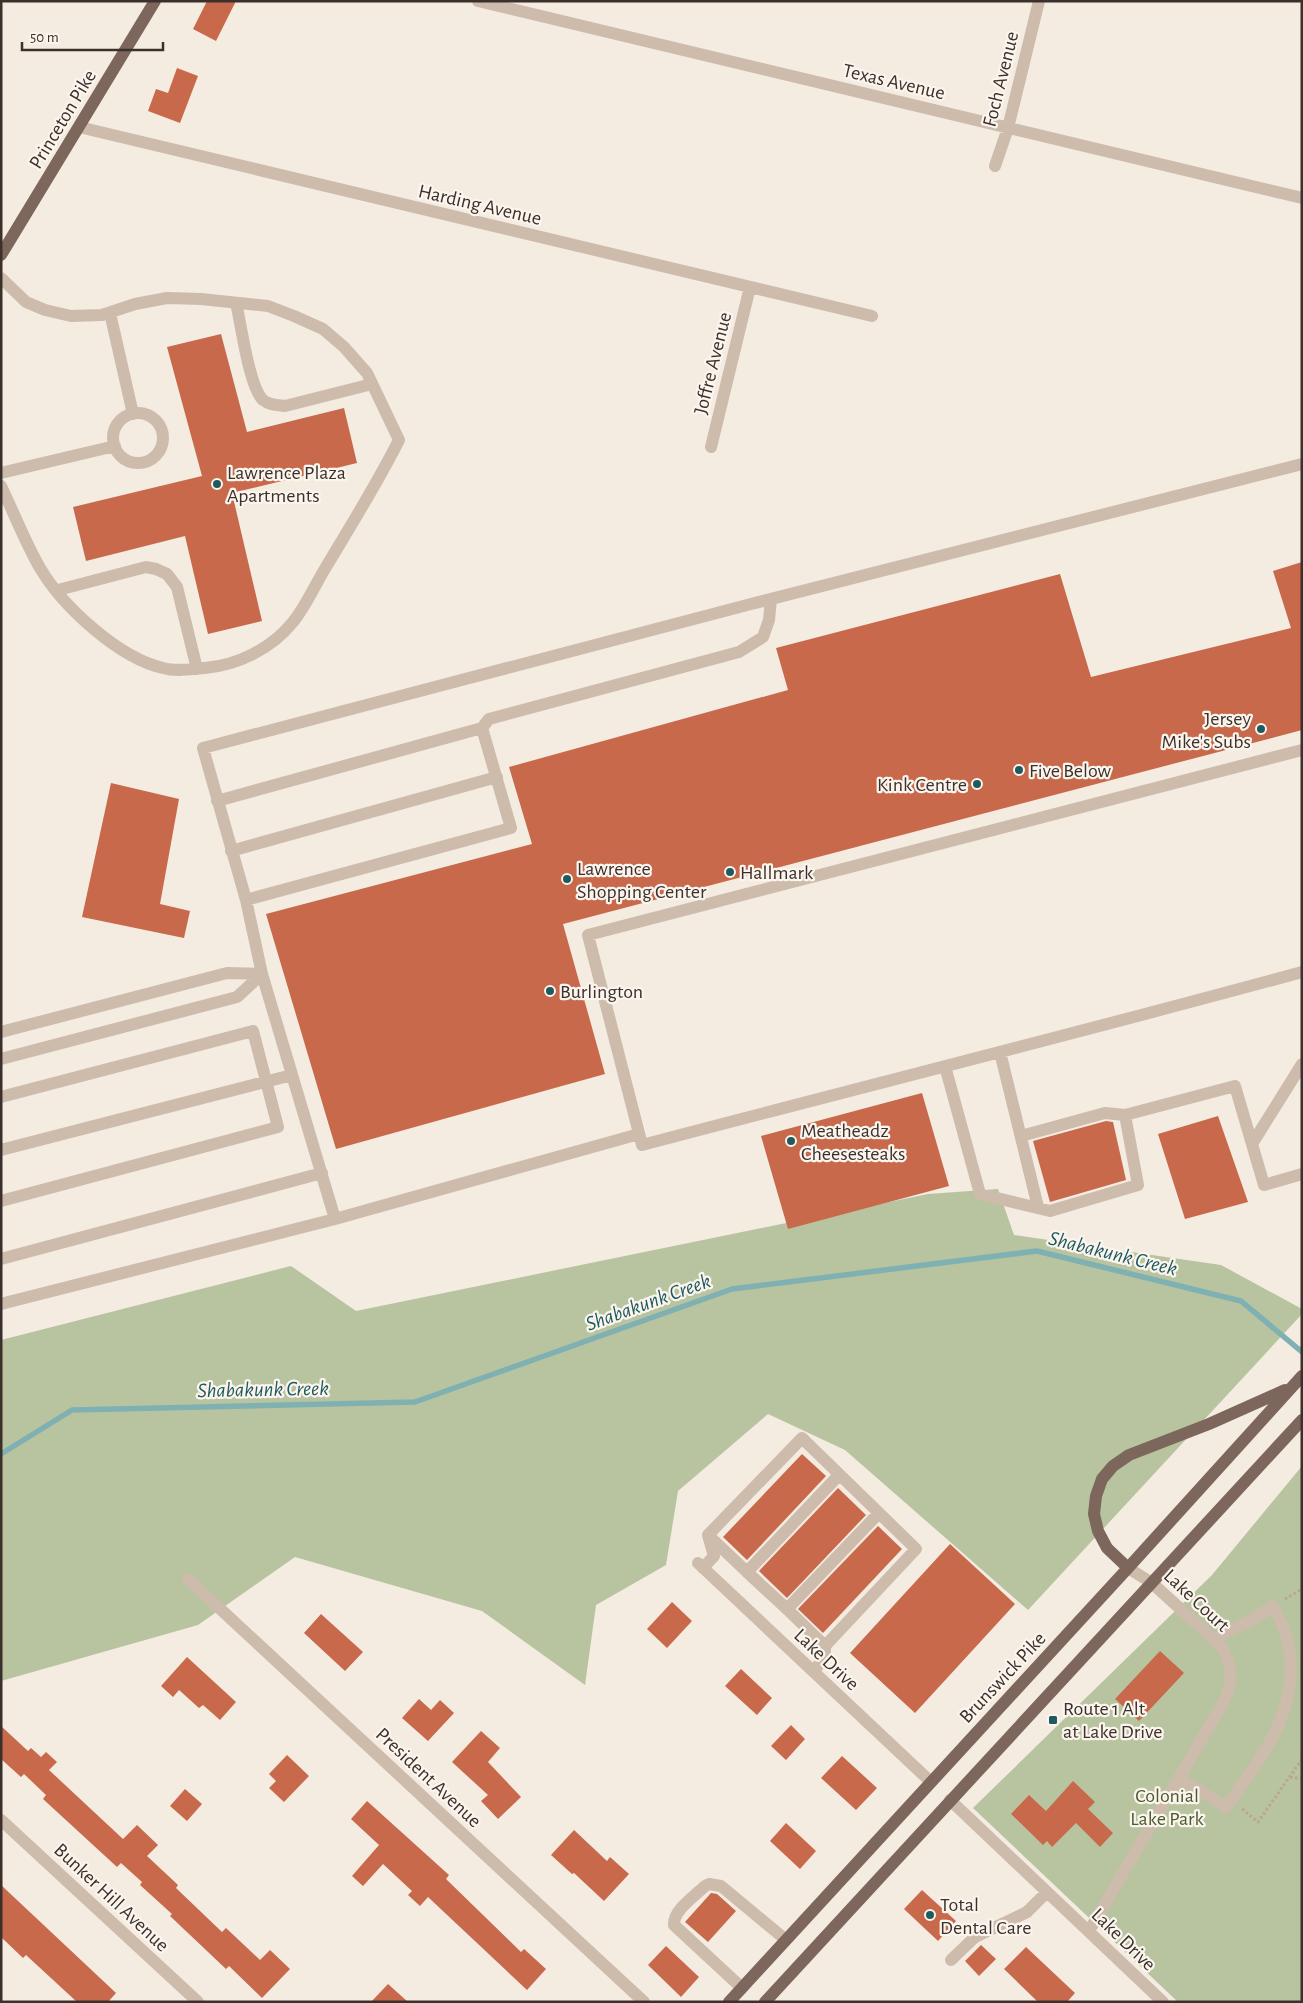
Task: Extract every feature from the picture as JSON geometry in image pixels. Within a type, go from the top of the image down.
[{"type":"main road","name":"Princeton Pike","points":[[1,255],[156,1]]},
{"type":"main road","name":"Brunswick Pike","points":[[729,2002],[1302,1376]]},
{"type":"main road","points":[[1128,1568],[1107,1548],[1098,1530],[1094,1514],[1096,1496],[1102,1479],[1113,1466],[1129,1455],[1208,1424],[1290,1388]]},
{"type":"main road","points":[[765,2002],[1302,1420]]},
{"type":"street","name":"Texas Avenue","points":[[478,1],[1302,198]]},
{"type":"street","name":"Foch Avenue","points":[[996,166],[1008,128],[1039,1]]},
{"type":"street","name":"Harding Avenue","points":[[79,128],[872,316]]},
{"type":"street","points":[[1,278],[26,302],[45,310],[71,316],[102,315],[134,304],[167,298],[201,298],[268,306],[323,329],[344,347],[367,372],[399,440],[378,482],[293,622],[270,643],[249,657],[220,667],[164,668],[138,659],[110,643],[81,618],[41,569],[1,486]]},
{"type":"street","name":"Joffre Avenue","points":[[711,447],[750,287]]},
{"type":"street","points":[[236,303],[254,384],[262,399],[272,405],[285,406],[372,384]]},
{"type":"street","points":[[110,313],[133,414]]},
{"type":"street","points":[[133,414],[149,416],[161,427],[163,443],[160,451],[148,461],[132,462],[118,453],[114,446],[115,430],[125,417],[133,414]]},
{"type":"street","points":[[1,472],[114,446]]},
{"type":"street","points":[[335,1219],[262,974],[246,900],[203,748],[771,599],[1302,464]]},
{"type":"street","points":[[58,590],[146,568],[156,569],[167,574],[178,587],[197,668]]},
{"type":"street","points":[[217,801],[482,728],[490,719],[739,652],[763,637],[769,620],[771,599]]},
{"type":"street","points":[[246,900],[511,828],[482,728]]},
{"type":"street","points":[[1302,750],[588,935],[642,1145],[1111,1024],[1302,972]]},
{"type":"street","points":[[231,851],[497,777]]},
{"type":"street","points":[[1,1032],[227,973],[262,974]]},
{"type":"street","points":[[1,1059],[237,997],[262,974]]},
{"type":"street","points":[[1,1097],[253,1031],[278,1127],[1,1201]]},
{"type":"street","points":[[1000,1052],[1038,1207]]},
{"type":"street","points":[[1252,1144],[1302,1064]]},
{"type":"street","points":[[945,1066],[980,1194],[1050,1211],[1138,1185],[1125,1116]]},
{"type":"street","points":[[1,1150],[292,1075]]},
{"type":"street","points":[[1020,1136],[1105,1113],[1125,1116],[1235,1086],[1264,1185],[1302,1174]]},
{"type":"street","points":[[1,1304],[335,1219],[639,1134]]},
{"type":"street","points":[[1,1259],[322,1173]]},
{"type":"street","points":[[813,1671],[823,1661],[825,1646],[916,1548],[802,1438],[708,1535],[825,1646]]},
{"type":"street","points":[[747,1572],[839,1475]]},
{"type":"street","points":[[787,1609],[879,1513]]},
{"type":"street","name":"Lake Drive","points":[[708,1535],[709,1544],[714,1556],[700,1566],[931,1782]]},
{"type":"street","name":"Lake Court","points":[[1089,1931],[1224,1703],[1230,1689],[1231,1674],[1228,1659],[1221,1646],[1152,1583],[1128,1568]]},
{"type":"street","name":"President Avenue","points":[[188,1579],[644,2002]]},
{"type":"street","points":[[1179,1778],[1226,1807],[1259,1760],[1288,1705],[1293,1682],[1292,1659],[1287,1636],[1273,1606],[1250,1621],[1213,1639]]},
{"type":"street","name":"Lake Drive","points":[[950,1800],[1163,2002]]},
{"type":"street","name":"Bunker Hill Avenue","points":[[1,1820],[198,2002]]},
{"type":"street","points":[[742,1988],[674,1926],[674,1918],[678,1912],[705,1886],[709,1884],[721,1886],[786,1940]]},
{"type":"street","points":[[951,1960],[975,1937],[1027,1912],[1047,1892]]},
{"type":"path","points":[[1231,1800],[1258,1822],[1302,1758]]},
{"type":"path","points":[[1290,1778],[1302,1779]]},
{"type":"green space","points":[[998,1189],[1014,1235],[1221,1265],[1302,1309],[1302,1314],[1028,1610],[845,1450],[768,1414],[678,1491],[666,1565],[596,1605],[585,1685],[482,1611],[295,1557],[198,1625],[1,1681],[1,1340],[291,1266],[356,1311],[928,1194]]},
{"type":"green space","name":"Colonial Lake Park","points":[[1302,1466],[1302,2002],[1178,2002],[973,1808],[1212,1575]]},
{"type":"building","points":[[207,1],[236,1],[216,41],[193,29]]},
{"type":"building","points":[[177,68],[198,76],[180,123],[148,111],[156,89],[168,93]]},
{"type":"building","name":"Lawrence Plaza Apartments","points":[[221,334],[247,432],[344,408],[357,463],[232,493],[262,621],[208,634],[185,536],[86,561],[73,507],[202,476],[167,347]]},
{"type":"building","name":"Lawrence Shopping Center","points":[[1302,562],[1302,730],[563,924],[605,1074],[336,1149],[266,914],[532,844],[509,767],[788,690],[776,648],[1060,574],[1091,677],[1291,628],[1273,571]]},
{"type":"building","points":[[111,783],[179,799],[160,904],[190,911],[184,938],[82,917]]},
{"type":"building","points":[[922,1093],[949,1186],[788,1229],[761,1136]]},
{"type":"building","points":[[1218,1116],[1248,1202],[1185,1219],[1158,1134]]},
{"type":"building","points":[[1106,1121],[1113,1122],[1126,1180],[1050,1202],[1033,1141]]},
{"type":"building","points":[[802,1454],[826,1476],[747,1560],[723,1537]]},
{"type":"building","points":[[838,1488],[866,1515],[787,1598],[759,1571]]},
{"type":"building","points":[[878,1526],[902,1549],[823,1633],[798,1609]]},
{"type":"building","points":[[950,1544],[1015,1604],[915,1713],[850,1653]]},
{"type":"building","points":[[672,1602],[692,1621],[667,1648],[647,1629]]},
{"type":"building","points":[[321,1614],[363,1652],[345,1671],[304,1633]]},
{"type":"building","points":[[1160,1651],[1184,1673],[1139,1721],[1115,1699]]},
{"type":"building","points":[[187,1657],[236,1702],[220,1720],[203,1705],[199,1708],[179,1690],[173,1697],[161,1686]]},
{"type":"building","points":[[741,1669],[772,1698],[757,1715],[725,1686]]},
{"type":"building","points":[[419,1699],[431,1710],[440,1700],[454,1713],[428,1741],[402,1718]]},
{"type":"building","points":[[791,1725],[805,1739],[786,1760],[771,1746]]},
{"type":"building","points":[[1,1726],[28,1751],[31,1748],[41,1757],[46,1752],[57,1762],[49,1770],[123,1839],[137,1825],[158,1845],[147,1856],[178,1885],[176,1888],[222,1932],[226,1928],[260,1960],[270,1950],[290,1969],[262,1998],[229,1966],[226,1969],[170,1916],[172,1914],[140,1885],[142,1882],[121,1863],[117,1867],[43,1799],[46,1795],[24,1774],[21,1777],[1,1759]]},
{"type":"building","points":[[481,1731],[500,1748],[488,1762],[521,1797],[498,1819],[481,1801],[488,1795],[452,1762]]},
{"type":"building","points":[[287,1755],[309,1776],[284,1802],[269,1788],[276,1781],[269,1774]]},
{"type":"building","points":[[842,1756],[877,1788],[856,1810],[821,1778]]},
{"type":"building","points":[[1073,1781],[1095,1802],[1088,1809],[1113,1833],[1100,1847],[1076,1823],[1052,1847],[1047,1841],[1043,1845],[1011,1814],[1029,1795],[1046,1811]]},
{"type":"building","points":[[185,1789],[202,1804],[187,1821],[170,1806]]},
{"type":"building","points":[[367,1801],[449,1875],[446,1879],[521,1952],[524,1949],[546,1969],[527,1990],[428,1897],[420,1906],[408,1895],[412,1891],[383,1864],[363,1886],[352,1876],[379,1845],[351,1819]]},
{"type":"building","points":[[786,1823],[816,1851],[800,1869],[770,1841]]},
{"type":"building","points":[[574,1830],[607,1861],[610,1857],[629,1874],[604,1901],[551,1855]]},
{"type":"building","points":[[1,1885],[116,1993],[108,2002],[77,2002],[26,1955],[23,1958],[1,1937]]},
{"type":"building","name":"Total Dental Care","points":[[922,1890],[956,1921],[938,1941],[904,1909]]},
{"type":"building","points":[[711,1893],[717,1894],[736,1911],[708,1942],[685,1922]]},
{"type":"building","points":[[981,1945],[996,1959],[979,1976],[965,1961]]},
{"type":"building","points":[[666,1946],[699,1977],[681,1997],[648,1965]]},
{"type":"building","points":[[1026,1947],[1075,1993],[1067,2002],[1038,2002],[1004,1969]]},
{"type":"building","points":[[388,1984],[408,2002],[371,2002]]},
{"type":"waterway","name":"Shabakunk Creek","points":[[1,1454],[72,1410],[415,1402],[732,1289],[1037,1251],[1241,1301],[1302,1352]]},
{"type":"place","name":"Lawrence Plaza Apartments","points":[[217,484]]},
{"type":"place","name":"Jersey Mike's Subs","points":[[1261,729]]},
{"type":"place","name":"Five Below","points":[[1019,770]]},
{"type":"place","name":"Kink Centre","points":[[977,784]]},
{"type":"place","name":"Hallmark","points":[[730,872]]},
{"type":"place","name":"Lawrence Shopping Center","points":[[567,879]]},
{"type":"place","name":"Burlington","points":[[550,991]]},
{"type":"place","name":"Meatheadz Cheesesteaks","points":[[791,1141]]},
{"type":"place","name":"Route 1 Alt at Lake Drive","points":[[1053,1720]]},
{"type":"place","name":"Total Dental Care","points":[[930,1915]]}]
